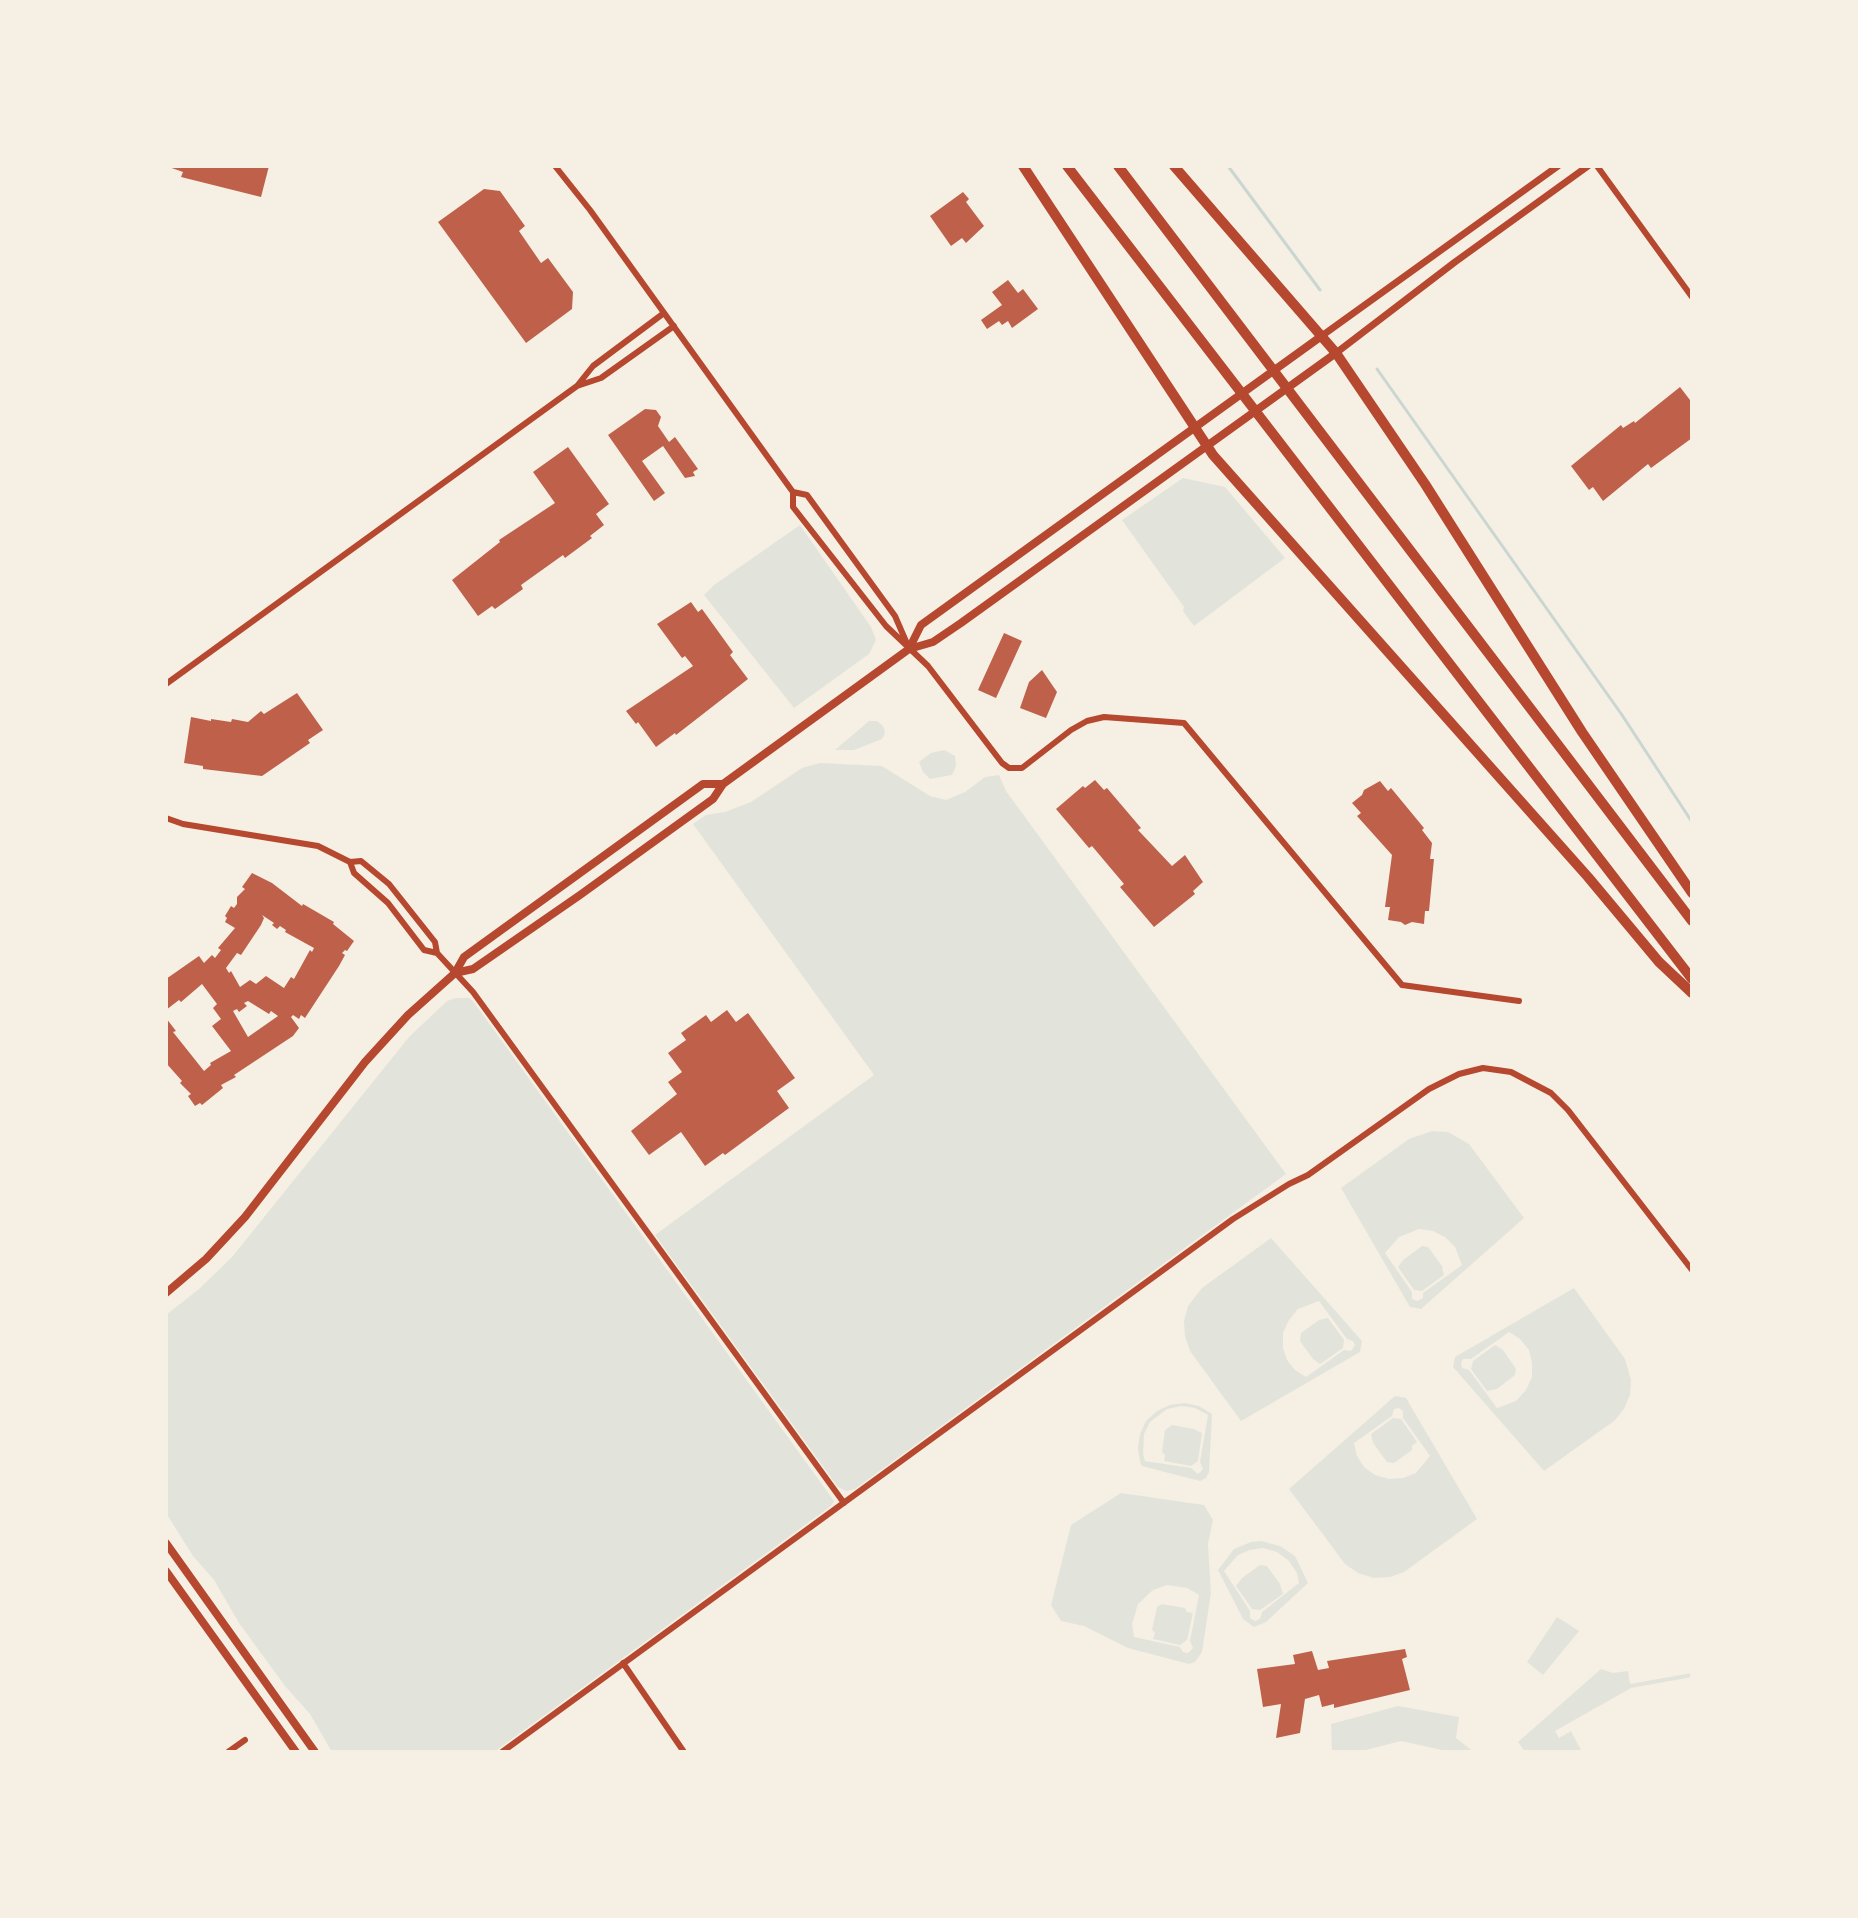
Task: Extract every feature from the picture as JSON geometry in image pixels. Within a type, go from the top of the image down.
[{"type":"highway","points":[[1023,166],[1206,446],[1588,877],[1659,962],[1692,993]]},
{"type":"highway","points":[[1067,166],[1692,979]]},
{"type":"highway","points":[[1118,166],[1692,921]]},
{"type":"highway","points":[[1174,166],[1336,353],[1425,484],[1582,732],[1692,893]]},
{"type":"main road","points":[[909,649],[921,625],[1323,335]]},
{"type":"main road","points":[[455,973],[473,969],[580,895],[713,799],[723,784],[909,649],[933,642],[961,623],[1336,353]]},
{"type":"main road","points":[[166,1293],[206,1259],[245,1217],[390,1033],[455,973],[464,957],[703,784],[723,784]]},
{"type":"main road","points":[[166,1543],[315,1752]]},
{"type":"main road","points":[[166,1571],[296,1752]]},
{"type":"street","points":[[555,166],[793,492],[793,507],[886,626],[928,666],[997,758],[1009,768],[1022,768],[1087,721],[1104,717],[1184,723],[1402,985],[1519,1001]]},
{"type":"street","points":[[1323,335],[1558,166]]},
{"type":"street","points":[[1336,353],[1588,166]]},
{"type":"street","points":[[1597,166],[1692,297]]},
{"type":"street","points":[[166,684],[577,386],[593,366],[664,313]]},
{"type":"street","points":[[577,386],[601,378],[671,323]]},
{"type":"street","points":[[793,492],[807,495],[895,616],[909,649]]},
{"type":"street","points":[[166,818],[183,824],[318,846],[350,862],[361,861],[389,884],[435,942],[437,953],[481,1004],[844,1503]]},
{"type":"street","points":[[350,862],[354,873],[388,903],[424,950],[437,953]]},
{"type":"street","points":[[502,1752],[1233,1219],[1308,1175],[1438,1083],[1483,1068],[1511,1072],[1540,1085],[1568,1110],[1692,1270]]},
{"type":"street","points":[[623,1663],[684,1752]]},
{"type":"street","points":[[228,1752],[245,1740]]},
{"type":"shaded area","points":[[1183,478],[1225,487],[1285,558],[1194,626],[1183,611],[1184,607],[1122,520]]},
{"type":"shaded area","points":[[800,525],[871,627],[876,640],[869,654],[794,708],[704,595]]},
{"type":"shaded area","points":[[869,721],[877,721],[883,726],[885,733],[882,739],[854,750],[835,750]]},
{"type":"shaded area","points":[[944,750],[955,756],[956,766],[952,775],[930,779],[919,762],[931,753]]},
{"type":"shaded area","points":[[820,763],[882,766],[930,796],[946,800],[965,792],[985,777],[999,775],[1006,791],[1286,1174],[855,1489],[846,1491],[838,1487],[655,1235],[874,1075],[693,824],[706,815],[751,802],[802,768]]},
{"type":"shaded area","points":[[456,998],[473,1001],[834,1501],[494,1752],[332,1752],[310,1714],[285,1686],[239,1623],[214,1580],[193,1556],[166,1513],[166,1315],[232,1257],[409,1037],[447,1001]]},
{"type":"shaded area","points":[[1432,1131],[1448,1132],[1469,1144],[1524,1218],[1421,1309],[1410,1307],[1341,1188],[1409,1139]],"holes":[[[1419,1229],[1433,1231],[1455,1247],[1462,1265],[1423,1293],[1423,1298],[1417,1301],[1412,1299],[1412,1292],[1385,1253],[1399,1237]]]},
{"type":"shaded area","points":[[1271,1238],[1362,1341],[1360,1352],[1241,1421],[1190,1351],[1185,1336],[1184,1321],[1188,1306],[1202,1288]],"holes":[[[1319,1301],[1355,1345],[1351,1351],[1344,1350],[1306,1377],[1287,1360],[1283,1348],[1283,1333],[1289,1320],[1298,1309]]]},
{"type":"shaded area","points":[[1422,1246],[1428,1247],[1442,1266],[1444,1275],[1422,1291],[1414,1290],[1398,1267]]},
{"type":"shaded area","points":[[1574,1288],[1625,1359],[1631,1380],[1630,1395],[1614,1421],[1544,1471],[1453,1367],[1455,1357]],"holes":[[[1509,1332],[1529,1350],[1532,1377],[1516,1401],[1497,1408],[1461,1363]]]},
{"type":"shaded area","points":[[1328,1318],[1344,1340],[1343,1348],[1320,1364],[1300,1341],[1301,1333],[1319,1320]]},
{"type":"shaded area","points":[[1495,1345],[1503,1350],[1516,1369],[1515,1375],[1497,1389],[1487,1391],[1471,1369],[1473,1361]]},
{"type":"shaded area","points":[[1395,1396],[1406,1398],[1477,1519],[1404,1572],[1374,1578],[1358,1573],[1345,1564],[1289,1489]],"holes":[[[1394,1409],[1403,1411],[1403,1418],[1430,1456],[1416,1473],[1403,1478],[1389,1479],[1375,1475],[1364,1467],[1354,1443],[1392,1416]]]},
{"type":"shaded area","points":[[1185,1403],[1199,1406],[1212,1414],[1209,1472],[1200,1481],[1142,1466],[1140,1462],[1140,1434],[1146,1421],[1170,1405]],"holes":[[[1181,1406],[1195,1408],[1208,1415],[1200,1462],[1203,1469],[1198,1474],[1191,1468],[1145,1461],[1144,1434],[1150,1422],[1167,1409]]]},
{"type":"shaded area","points":[[1393,1418],[1401,1419],[1417,1442],[1412,1450],[1394,1463],[1387,1462],[1373,1443],[1371,1434]]},
{"type":"shaded area","points":[[1172,1425],[1202,1433],[1198,1461],[1191,1466],[1164,1461],[1165,1430]]},
{"type":"shaded area","points":[[1121,1493],[1204,1505],[1213,1520],[1208,1544],[1211,1593],[1202,1652],[1195,1662],[1189,1664],[1128,1648],[1084,1626],[1061,1621],[1051,1605],[1071,1525]],"holes":[[[1167,1585],[1187,1588],[1199,1595],[1190,1641],[1193,1648],[1188,1653],[1180,1647],[1134,1637],[1132,1624],[1138,1604],[1153,1590]]]},
{"type":"shaded area","points":[[1251,1542],[1280,1546],[1295,1556],[1308,1583],[1266,1622],[1254,1627],[1243,1619],[1218,1570],[1234,1549]],"holes":[[[1263,1548],[1277,1552],[1289,1561],[1299,1583],[1255,1621],[1250,1618],[1250,1611],[1224,1571],[1238,1555],[1250,1550]]]},
{"type":"shaded area","points":[[1260,1565],[1267,1566],[1283,1594],[1260,1610],[1252,1609],[1236,1586]]},
{"type":"shaded area","points":[[1162,1604],[1185,1608],[1193,1613],[1187,1640],[1180,1645],[1153,1639],[1157,1607]]},
{"type":"shaded area","points":[[1557,1617],[1579,1631],[1543,1675],[1527,1662]]},
{"type":"shaded area","points":[[1601,1669],[1613,1673],[1628,1671],[1630,1684],[1692,1673],[1692,1677],[1631,1688],[1555,1731],[1559,1738],[1571,1731],[1582,1752],[1525,1752],[1518,1742]]},
{"type":"shaded area","points":[[1398,1706],[1459,1717],[1456,1738],[1474,1752],[1451,1752],[1401,1741],[1358,1752],[1332,1752],[1331,1724]]},
{"type":"building","points":[[166,166],[269,166],[261,197],[181,177],[183,172]]},
{"type":"building","points":[[484,189],[500,191],[525,226],[519,231],[541,263],[548,258],[573,292],[572,309],[526,343],[438,222]]},
{"type":"building","points":[[963,192],[969,199],[966,202],[984,226],[966,243],[962,238],[951,246],[930,216]]},
{"type":"building","points":[[1008,280],[1018,293],[1023,289],[1038,309],[1012,328],[1008,321],[1002,325],[999,321],[987,329],[981,320],[1002,305],[992,292]]},
{"type":"building","points":[[1680,387],[1690,400],[1692,398],[1692,438],[1651,468],[1648,464],[1603,501],[1593,487],[1589,490],[1571,466],[1621,425],[1623,428],[1635,423]]},
{"type":"building","points":[[645,409],[656,410],[661,417],[658,426],[669,442],[675,437],[698,469],[693,472],[695,476],[685,478],[663,446],[642,461],[665,493],[654,501],[608,435]]},
{"type":"building","points":[[568,447],[609,504],[596,514],[604,525],[565,558],[563,555],[521,585],[523,589],[495,609],[492,606],[478,616],[452,580],[499,540],[555,503],[533,472]]},
{"type":"building","points":[[691,602],[698,612],[702,609],[748,679],[656,747],[626,711],[693,666],[685,656],[682,658],[657,624]]},
{"type":"building","points":[[1004,633],[1022,641],[996,698],[978,690]]},
{"type":"building","points":[[1042,670],[1057,692],[1046,718],[1020,708],[1029,682]]},
{"type":"building","points":[[297,693],[323,730],[308,740],[310,743],[262,776],[203,769],[203,766],[184,763],[191,717],[248,722],[261,711],[264,714]]},
{"type":"building","points":[[1095,780],[1104,790],[1107,788],[1141,828],[1138,830],[1172,866],[1185,855],[1203,882],[1193,891],[1195,894],[1154,927],[1120,887],[1124,884],[1056,809]]},
{"type":"building","points":[[1380,781],[1388,791],[1391,788],[1424,828],[1422,830],[1432,843],[1430,859],[1434,859],[1429,911],[1425,911],[1424,924],[1412,922],[1405,925],[1388,920],[1390,907],[1385,907],[1392,855],[1357,816],[1361,813],[1352,803],[1364,790]]},
{"type":"building","points":[[252,873],[272,883],[302,906],[334,922],[354,941],[342,953],[345,955],[339,966],[305,1018],[301,1015],[299,1019],[293,1015],[291,1017],[299,1028],[293,1036],[234,1075],[236,1077],[221,1085],[223,1088],[202,1105],[195,1106],[188,1096],[191,1094],[166,1063],[166,1018],[176,1031],[173,1032],[204,1071],[210,1063],[231,1051],[212,1026],[221,1019],[213,1008],[217,1004],[202,984],[166,1010],[166,979],[199,956],[204,963],[212,955],[215,958],[221,950],[218,948],[235,928],[225,922],[225,916],[231,906],[234,908],[237,904],[237,897],[245,889],[242,887]],"holes":[[[262,915],[277,929],[280,926],[314,948],[294,979],[291,977],[284,988],[266,976],[256,984],[250,980],[240,987],[226,968],[237,953],[241,955],[261,925]],[[248,1001],[278,1016],[248,1037],[233,1011],[237,1009],[239,1012]]]},
{"type":"building","points":[[727,1010],[736,1022],[748,1013],[795,1078],[777,1091],[789,1108],[705,1166],[681,1132],[649,1155],[631,1131],[677,1094],[668,1082],[682,1072],[668,1053],[686,1040],[681,1033],[706,1015],[711,1022]]},
{"type":"building","points":[[1405,1649],[1407,1657],[1402,1659],[1410,1690],[1334,1708],[1334,1704],[1322,1707],[1319,1695],[1305,1699],[1300,1733],[1276,1738],[1281,1704],[1263,1707],[1257,1669],[1295,1664],[1293,1655],[1312,1651],[1318,1670],[1329,1668],[1327,1661]]},
{"type":"waterway","points":[[1228,166],[1320,290]]},
{"type":"waterway","points":[[1377,369],[1622,715],[1692,822]]}]
